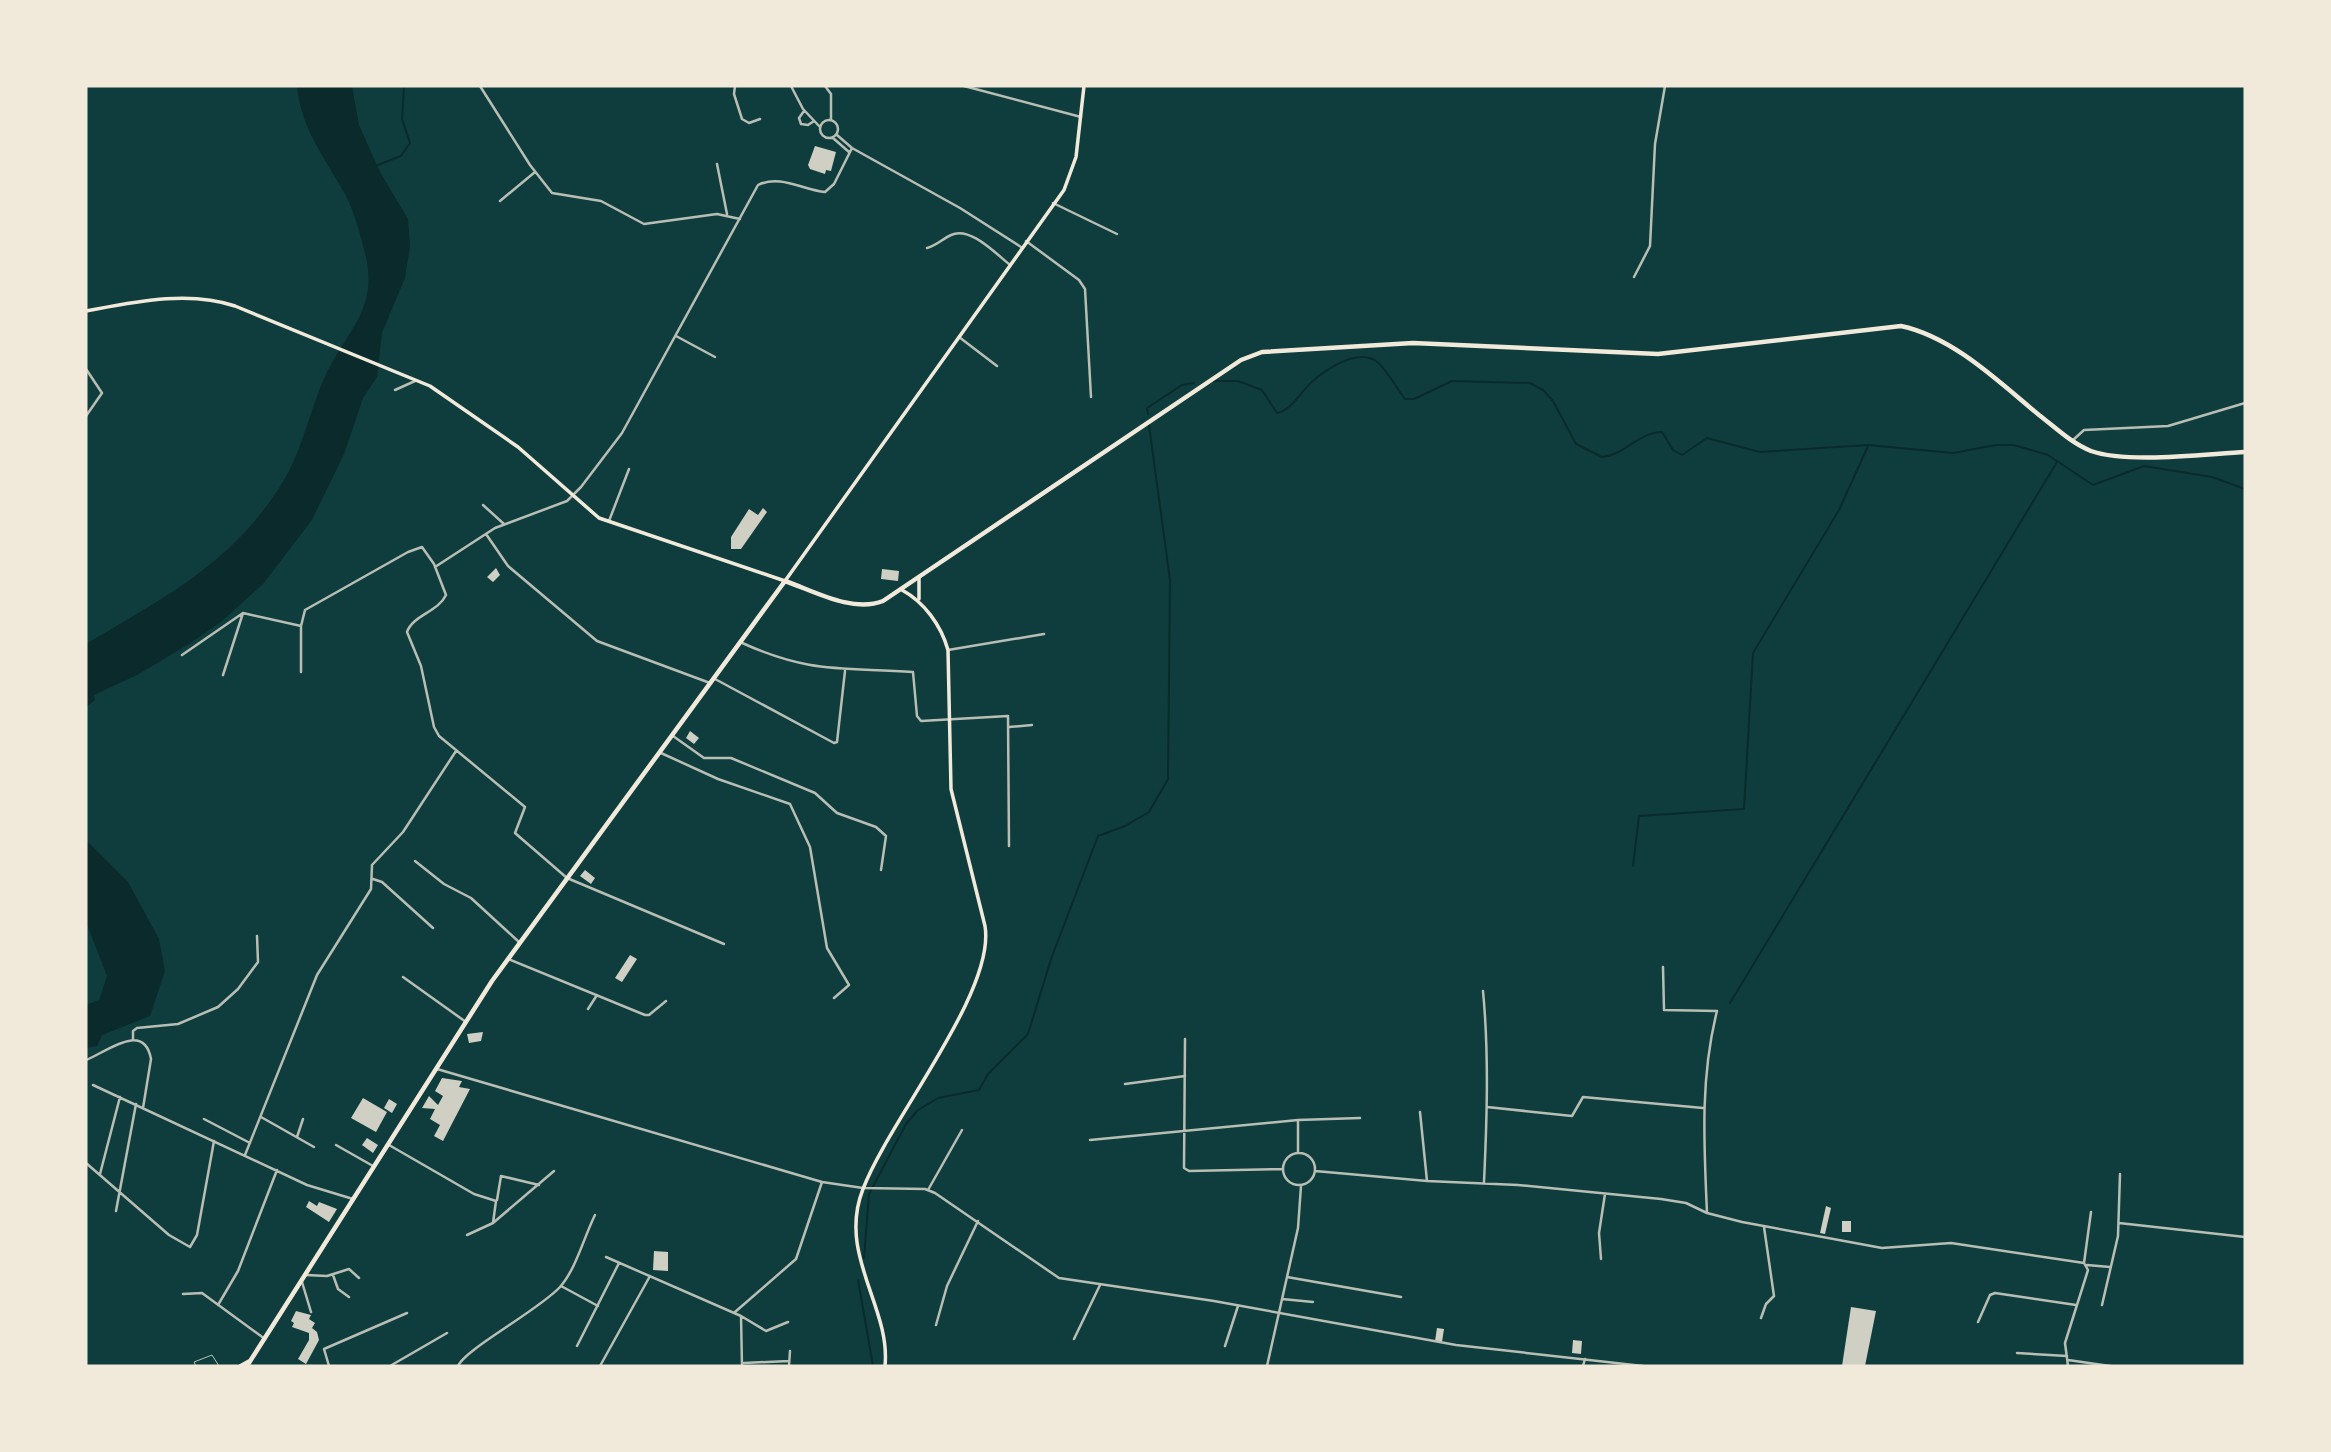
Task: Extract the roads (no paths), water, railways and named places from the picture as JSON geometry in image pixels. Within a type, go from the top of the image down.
[{"type":"highway","points":[[241,1366],[249,1363],[265,1339],[519,942],[785,581],[863,606],[874,605],[902,590],[1223,369],[1262,352],[1413,343],[1658,354],[1901,326],[1921,332],[1972,362],[2072,441],[2091,451],[2117,456],[2245,452]]},
{"type":"main road","points":[[86,311],[190,297],[212,298],[235,306],[418,380],[518,447],[590,513],[785,581],[1064,190],[1073,168],[1084,86]]},
{"type":"main road","points":[[919,578],[919,599]]},
{"type":"main road","points":[[885,1366],[885,1347],[863,1275],[858,1244],[856,1221],[863,1188],[962,1010],[986,955],[985,926],[953,799],[948,650],[942,634],[919,599],[902,590]]},
{"type":"street","points":[[480,86],[535,172],[552,192],[601,201],[644,224],[727,214],[740,219]]},
{"type":"street","points":[[735,86],[734,94],[742,120],[749,123],[760,119]]},
{"type":"street","points":[[791,86],[804,111],[820,127],[823,136],[835,136],[851,150],[960,208],[1021,247]]},
{"type":"street","points":[[825,86],[831,94],[831,120]]},
{"type":"street","points":[[964,86],[1081,117]]},
{"type":"street","points":[[1634,277],[1650,246],[1655,144],[1665,86]]},
{"type":"street","points":[[804,111],[799,118],[801,124],[808,125],[814,121]]},
{"type":"street","points":[[820,127],[824,121],[831,120],[838,126],[835,136]]},
{"type":"street","points":[[435,567],[504,524],[573,497],[622,433],[753,192],[764,182],[790,183],[819,192],[831,188],[851,150]]},
{"type":"street","points":[[717,164],[727,214]]},
{"type":"street","points":[[499,201],[535,172]]},
{"type":"street","points":[[1053,203],[1117,234]]},
{"type":"street","points":[[927,248],[940,244],[954,234],[965,233],[1009,264]]},
{"type":"street","points":[[1026,241],[1079,281],[1085,289],[1091,397]]},
{"type":"street","points":[[676,336],[715,357]]},
{"type":"street","points":[[959,337],[998,366]]},
{"type":"street","points":[[86,369],[102,393],[86,416]]},
{"type":"street","points":[[395,390],[418,380]]},
{"type":"street","points":[[2072,441],[2084,429],[2168,426],[2245,403]]},
{"type":"street","points":[[609,521],[629,470]]},
{"type":"street","points":[[483,505],[504,524]]},
{"type":"street","points":[[486,534],[508,566],[597,642],[711,680],[834,743],[837,742],[845,671]]},
{"type":"street","points":[[301,672],[301,626],[305,610],[416,548],[425,549],[445,590],[445,598],[410,626],[407,632],[421,666],[435,732],[525,807],[515,833],[567,877],[724,944]]},
{"type":"street","points":[[182,655],[243,613],[301,626]]},
{"type":"street","points":[[223,676],[243,613]]},
{"type":"street","points":[[948,650],[1045,634]]},
{"type":"street","points":[[740,642],[782,660],[845,671],[913,672],[919,720],[1007,716],[1009,846]]},
{"type":"street","points":[[1009,727],[1032,725]]},
{"type":"street","points":[[671,734],[704,758],[731,758],[815,793],[837,813],[880,830],[886,836],[881,870]]},
{"type":"street","points":[[245,1155],[321,967],[368,895],[374,862],[403,832],[456,751]]},
{"type":"street","points":[[658,752],[718,779],[790,804],[810,847],[827,948],[849,985],[834,998]]},
{"type":"street","points":[[415,861],[444,884],[471,898],[519,942]]},
{"type":"street","points":[[373,879],[382,882],[433,928]]},
{"type":"street","points":[[133,1040],[133,1031],[137,1028],[188,1021],[225,1002],[258,962],[257,936]]},
{"type":"street","points":[[508,959],[649,1016],[666,1000]]},
{"type":"street","points":[[1663,967],[1664,1010],[1717,1010],[1708,1050],[1703,1108],[1707,1213]]},
{"type":"street","points":[[403,977],[466,1022]]},
{"type":"street","points":[[1483,991],[1488,1047],[1485,1058],[1487,1107],[1484,1182]]},
{"type":"street","points":[[588,1009],[597,995]]},
{"type":"street","points":[[1185,1039],[1184,1164],[1189,1171],[1282,1169]]},
{"type":"street","points":[[86,1060],[111,1044],[133,1040],[141,1043],[151,1055],[143,1108]]},
{"type":"street","points":[[436,1068],[822,1182],[863,1188],[928,1190],[978,1221],[1049,1274],[1456,1345],[1643,1366]]},
{"type":"street","points":[[1125,1084],[1185,1076]]},
{"type":"street","points":[[93,1085],[307,1185],[353,1199]]},
{"type":"street","points":[[100,1174],[120,1097]]},
{"type":"street","points":[[1487,1107],[1572,1116],[1583,1097],[1703,1108]]},
{"type":"street","points":[[116,1212],[136,1104]]},
{"type":"street","points":[[1420,1112],[1427,1181]]},
{"type":"street","points":[[261,1116],[314,1147]]},
{"type":"street","points":[[1090,1140],[1185,1133],[1298,1119],[1360,1118]]},
{"type":"street","points":[[204,1119],[250,1143]]},
{"type":"street","points":[[297,1137],[303,1119]]},
{"type":"street","points":[[1298,1119],[1298,1153]]},
{"type":"street","points":[[928,1190],[962,1130]]},
{"type":"street","points":[[86,1163],[184,1246],[192,1246],[214,1141]]},
{"type":"street","points":[[388,1144],[474,1194],[496,1201]]},
{"type":"street","points":[[336,1145],[373,1167]]},
{"type":"street","points":[[1298,1153],[1310,1158],[1315,1171],[1309,1182],[1301,1186],[1288,1181],[1282,1169],[1285,1160],[1298,1153]]},
{"type":"street","points":[[218,1305],[238,1271],[277,1170]]},
{"type":"street","points":[[467,1235],[494,1223],[554,1171]]},
{"type":"street","points":[[1315,1171],[1427,1181],[1484,1182],[1686,1203],[1707,1213],[1765,1227],[1882,1248],[1951,1243],[2110,1267]]},
{"type":"street","points":[[2102,1305],[2119,1223],[2120,1174]]},
{"type":"street","points":[[494,1223],[501,1176],[539,1185]]},
{"type":"street","points":[[735,1312],[796,1259],[822,1182]]},
{"type":"street","points":[[1266,1366],[1298,1228],[1301,1186]]},
{"type":"street","points":[[1601,1259],[1599,1233],[1605,1194]]},
{"type":"street","points":[[2068,1366],[2065,1343],[2086,1264],[2091,1212]]},
{"type":"street","points":[[458,1366],[468,1354],[522,1320],[561,1286],[595,1215]]},
{"type":"street","points":[[936,1325],[947,1286],[978,1221]]},
{"type":"street","points":[[2119,1223],[2245,1237]]},
{"type":"street","points":[[1761,1318],[1766,1304],[1774,1296],[1765,1227]]},
{"type":"street","points":[[606,1258],[735,1312],[766,1331],[788,1322]]},
{"type":"street","points":[[577,1346],[619,1263]]},
{"type":"street","points":[[306,1275],[333,1275],[352,1269],[359,1278]]},
{"type":"street","points":[[333,1275],[338,1289],[349,1297]]},
{"type":"street","points":[[600,1366],[650,1276]]},
{"type":"street","points":[[1287,1277],[1401,1297]]},
{"type":"street","points":[[302,1282],[311,1312]]},
{"type":"street","points":[[1074,1339],[1100,1285]]},
{"type":"street","points":[[561,1286],[598,1306]]},
{"type":"street","points":[[183,1294],[202,1293],[265,1339]]},
{"type":"street","points":[[1978,1322],[1990,1295],[1996,1293],[2076,1305]]},
{"type":"street","points":[[1281,1299],[1313,1302]]},
{"type":"street","points":[[1225,1346],[1238,1306]]},
{"type":"street","points":[[329,1366],[324,1349],[407,1313]]},
{"type":"street","points":[[741,1316],[742,1365],[789,1361]]},
{"type":"street","points":[[390,1366],[447,1333]]},
{"type":"street","points":[[789,1366],[790,1351]]},
{"type":"street","points":[[2017,1353],[2110,1366]]},
{"type":"street","points":[[1583,1366],[1585,1359]]},
{"type":"lane","points":[[196,1366],[194,1362],[197,1359],[212,1355],[219,1366]]},
{"type":"water","points":[[297,86],[352,86],[359,125],[380,172],[408,219],[410,246],[405,278],[382,333],[377,377],[363,398],[344,454],[312,520],[263,584],[222,621],[189,644],[137,675],[94,695],[95,700],[86,707],[86,644],[196,576],[243,534],[264,509],[291,467],[327,372],[364,305],[368,291],[368,275],[358,226],[346,196],[309,130],[299,102]]},
{"type":"water","points":[[86,840],[128,882],[159,939],[165,971],[150,1016],[102,1035],[97,1046],[86,1048],[86,1005],[99,1000],[107,976],[86,922]]},
{"type":"waterway","points":[[378,165],[401,156],[410,143],[402,119],[404,86]]},
{"type":"waterway","points":[[1212,381],[1238,381],[1262,390],[1277,413],[1289,407],[1311,383],[1328,370],[1358,357],[1380,364],[1405,399],[1414,399],[1452,381],[1530,383],[1543,390],[1553,401],[1576,444],[1602,457],[1618,452],[1646,436],[1662,432],[1673,450],[1682,455],[1707,438],[1760,452],[1868,445],[1953,453],[1996,445],[2014,445],[2048,455],[2093,485],[2144,466],[2212,477],[2245,489]]},
{"type":"waterway","points":[[1148,414],[1147,408],[1182,385],[1194,383]]},
{"type":"waterway","points":[[864,1258],[869,1194],[906,1124],[918,1110],[938,1098],[979,1090],[988,1074],[1028,1034],[1051,959],[1098,836],[1125,826],[1149,812],[1168,779],[1170,580],[1149,425]]},
{"type":"waterway","points":[[1633,866],[1639,816],[1744,809],[1753,653],[1839,510],[1868,446]]},
{"type":"waterway","points":[[1730,1003],[2057,462]]},
{"type":"waterway","points":[[858,1280],[873,1366]]}]
